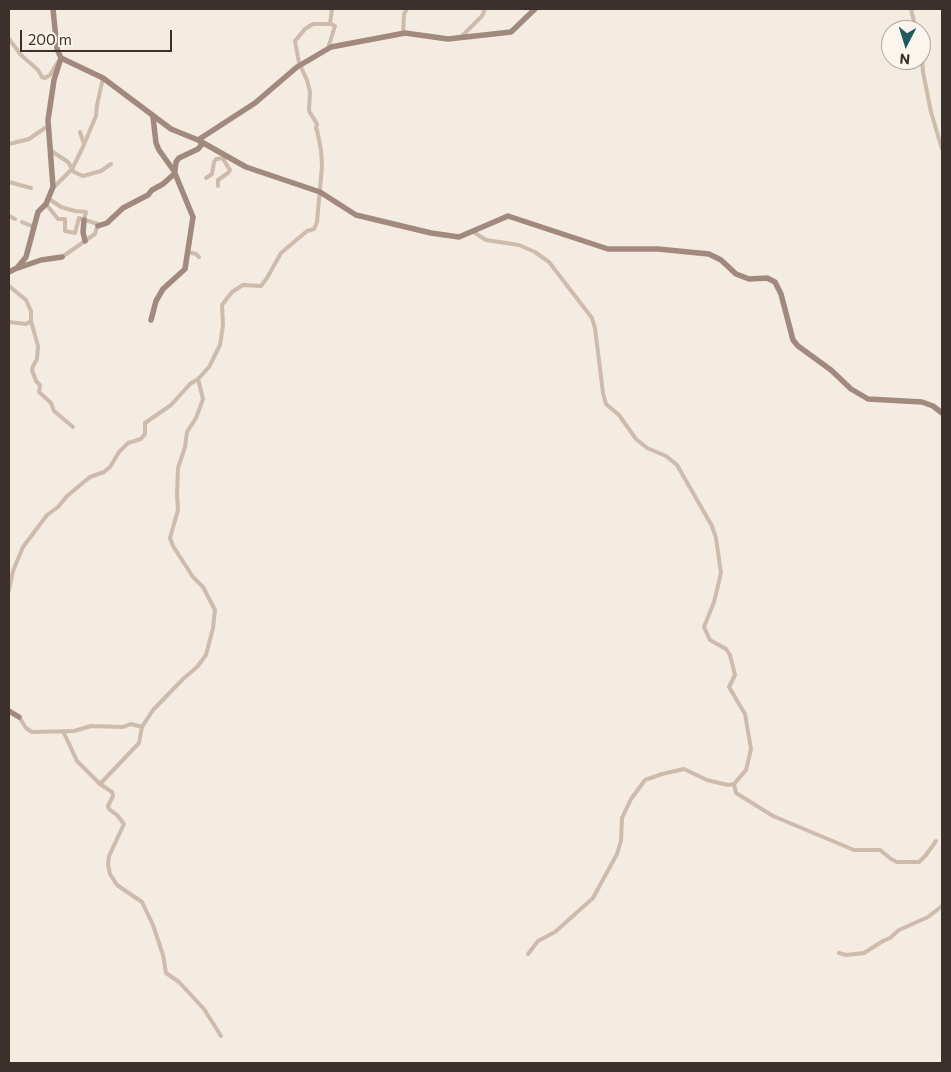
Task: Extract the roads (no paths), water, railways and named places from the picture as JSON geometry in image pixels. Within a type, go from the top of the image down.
[{"type":"street","points":[[53,9],[57,49],[61,58],[103,78],[152,117],[171,129],[201,142],[225,158],[320,192],[356,215],[431,233],[459,236],[508,216],[608,249],[658,249],[710,254],[721,260],[736,274],[749,278],[766,278],[775,282],[781,294],[793,340],[798,346],[831,370],[851,389],[868,399],[922,402],[933,406],[942,413]]},
{"type":"street","points":[[330,24],[332,9]]},
{"type":"street","points":[[403,34],[404,14],[407,9]]},
{"type":"street","points":[[461,37],[482,16],[485,9]]},
{"type":"street","points":[[98,226],[107,223],[123,208],[148,196],[152,190],[163,184],[174,173],[176,162],[180,158],[198,149],[201,142],[255,103],[300,64],[331,47],[403,34],[448,39],[511,32],[535,9]]},
{"type":"street","points":[[9,590],[13,571],[23,547],[47,515],[90,477],[104,472],[110,467],[119,452],[128,443],[141,439],[145,434],[145,423],[171,405],[209,367],[220,345],[222,305],[232,292],[243,285],[261,286],[268,278],[281,253],[307,231],[314,229],[317,222],[320,192],[321,150],[318,130],[316,129],[317,124],[309,111],[311,99],[307,80],[300,64],[295,41],[304,29],[313,24],[330,24],[335,26],[329,45],[331,47]]},
{"type":"street","points":[[9,39],[21,55],[38,70],[42,77],[45,78],[50,75],[61,58]]},
{"type":"street","points":[[53,188],[48,120],[54,80],[61,58]]},
{"type":"street","points":[[923,70],[931,112],[942,149]]},
{"type":"street","points":[[17,268],[29,251],[38,212],[47,202],[53,188],[72,169],[84,146],[96,116],[103,78]]},
{"type":"street","points":[[150,320],[156,301],[163,289],[185,269],[193,217],[168,161],[156,143],[152,117]]},
{"type":"street","points":[[9,144],[29,139],[48,126]]},
{"type":"street","points":[[80,132],[84,146]]},
{"type":"street","points":[[50,150],[68,162],[72,169],[83,176],[101,171],[111,164]]},
{"type":"street","points":[[206,178],[212,174],[214,162],[225,158]]},
{"type":"street","points":[[218,186],[218,180],[230,170],[225,158]]},
{"type":"street","points":[[9,182],[31,188]]},
{"type":"street","points":[[47,202],[58,219],[65,219],[65,231],[75,233],[79,218],[98,224],[98,226]]},
{"type":"street","points":[[47,202],[75,211],[86,212],[83,232],[85,241]]},
{"type":"street","points":[[9,216],[15,220]]},
{"type":"street","points":[[22,222],[35,228]]},
{"type":"street","points":[[9,272],[41,260],[62,257],[95,234],[98,226]]},
{"type":"street","points":[[471,230],[486,240],[519,245],[536,252],[549,262],[592,318],[606,404],[619,415],[641,444],[652,451],[670,458],[678,465],[712,526],[716,538],[721,573],[714,602],[704,627],[710,640],[726,649],[730,655],[735,673],[729,687],[745,714],[751,749],[746,770],[734,784],[728,785],[707,780],[684,769],[644,780],[625,810],[622,818],[619,850],[611,868],[593,898],[556,932],[538,941],[528,954]]},
{"type":"street","points":[[188,252],[199,257]]},
{"type":"street","points":[[9,286],[26,300],[31,312],[31,321],[38,346],[37,359],[32,370],[40,386],[39,392],[51,403],[54,411],[73,427]]},
{"type":"street","points":[[9,322],[26,324],[31,321]]},
{"type":"street","points":[[100,784],[138,743],[142,727],[153,710],[183,678],[197,667],[206,655],[213,628],[215,610],[203,587],[192,577],[170,538],[178,510],[178,468],[185,447],[187,432],[196,418],[203,400],[198,379]]},
{"type":"street","points":[[9,711],[18,717],[26,728],[32,732],[74,731],[91,726],[123,727],[131,724],[142,727]]},
{"type":"street","points":[[63,731],[77,762],[100,784],[112,792],[113,796],[108,806],[109,809],[124,824],[109,856],[110,874],[117,885],[142,902],[163,954],[166,973],[179,982],[204,1009],[221,1036]]},
{"type":"street","points":[[734,784],[736,793],[765,812],[854,850],[880,850],[894,861],[913,862],[922,860],[936,841]]},
{"type":"street","points":[[839,953],[846,955],[864,953],[890,938],[899,930],[928,917],[942,906]]}]
